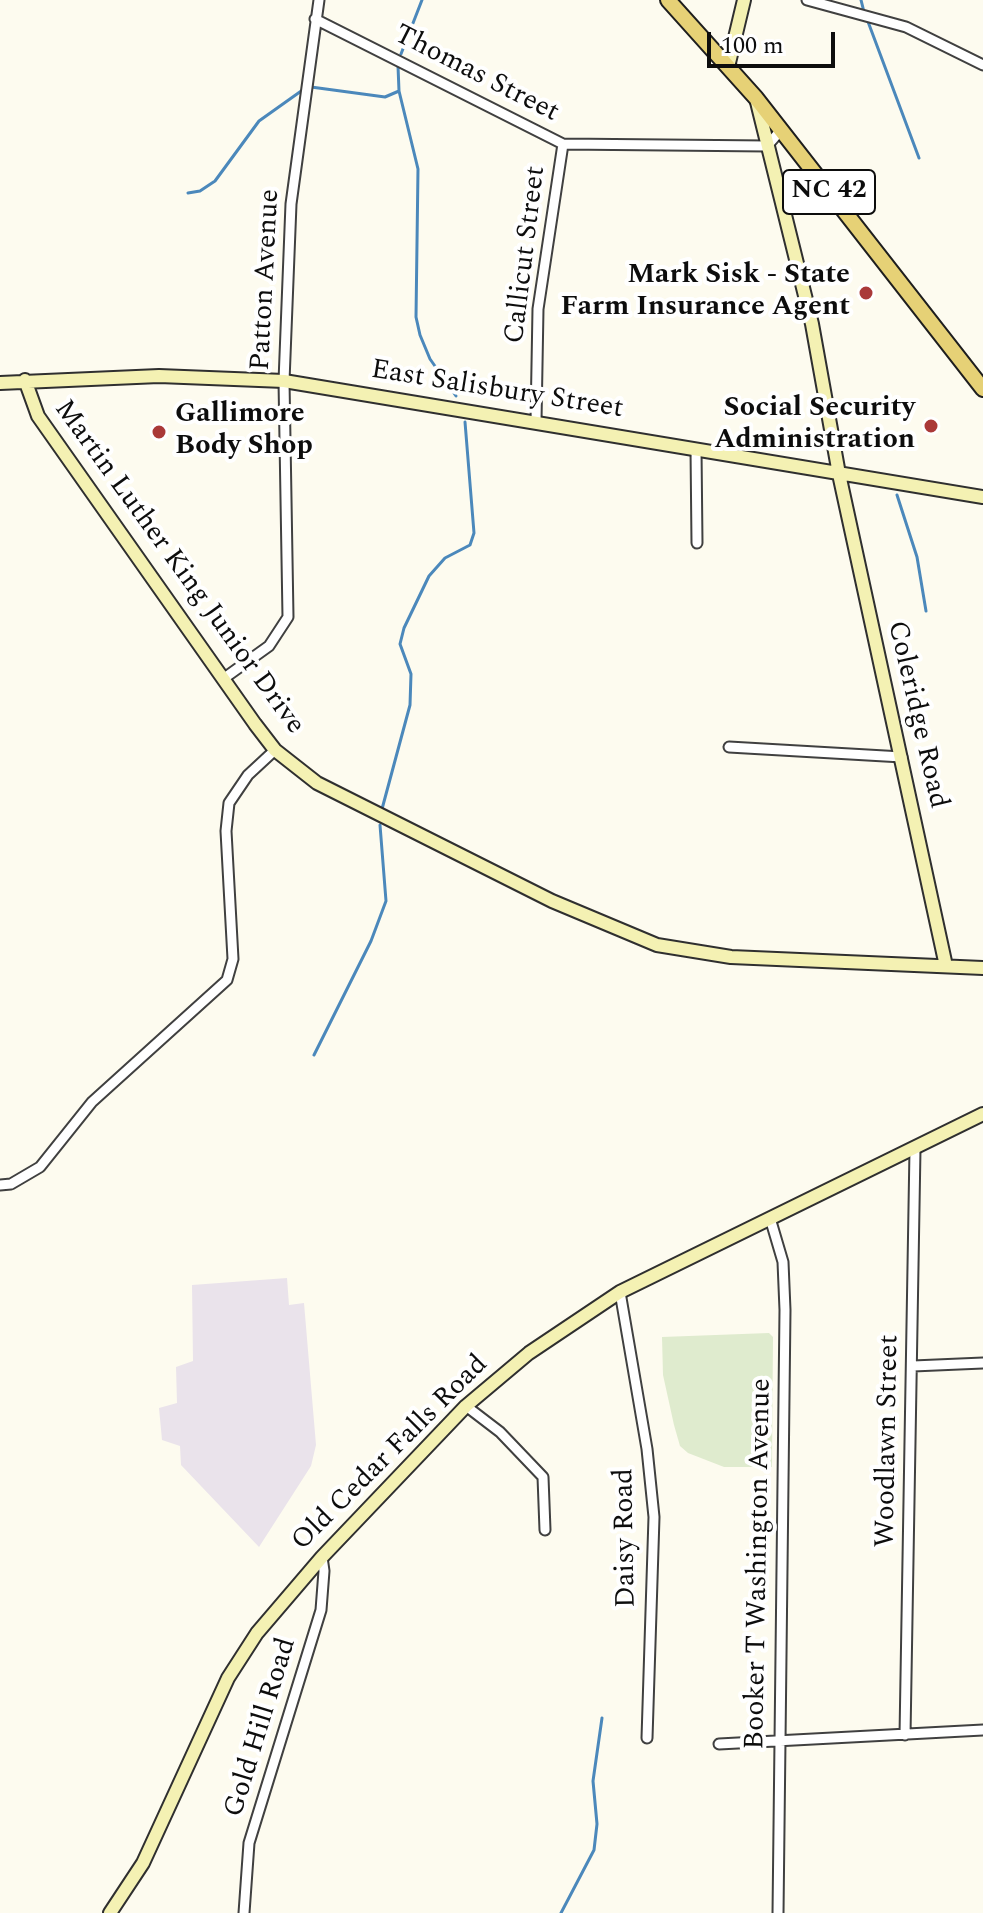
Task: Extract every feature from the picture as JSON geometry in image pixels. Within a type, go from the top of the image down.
[{"type":"main road","name":"NC 42","points":[[668,0],[756,98],[983,389]]},
{"type":"street","name":"Patton Avenue","points":[[223,679],[269,646],[288,617],[284,381],[291,204],[319,0]]},
{"type":"street","points":[[728,67],[744,0]]},
{"type":"street","points":[[807,0],[906,27],[983,65]]},
{"type":"street","name":"Thomas Street","points":[[315,19],[563,144],[767,146]]},
{"type":"street","name":"Coleridge Road","points":[[756,98],[812,324],[839,474],[946,966]]},
{"type":"street","points":[[767,146],[781,130]]},
{"type":"street","name":"Callicut Street","points":[[536,421],[538,309],[563,144]]},
{"type":"street","name":"East Salisbury Street","points":[[0,383],[190,375],[284,381],[983,497]]},
{"type":"street","name":"Martin Luther King Junior Drive","points":[[25,380],[38,416],[223,679],[275,750],[303,774],[346,799],[552,901],[639,939],[688,952],[731,957],[983,968]]},
{"type":"street","points":[[696,449],[697,543]]},
{"type":"street","points":[[729,747],[902,757]]},
{"type":"street","points":[[0,1185],[11,1184],[40,1167],[92,1102],[227,980],[233,959],[226,831],[229,803],[248,775],[275,750]]},
{"type":"street","name":"Old Cedar Falls Road","points":[[110,1913],[143,1863],[235,1665],[257,1633],[322,1557],[466,1406],[529,1353],[620,1292],[983,1114]]},
{"type":"street","name":"Woodlawn Street","points":[[905,1735],[915,1149]]},
{"type":"street","name":"Booker T Washington Avenue","points":[[770,1218],[783,1262],[785,1310],[778,1913]]},
{"type":"street","name":"Daisy Road","points":[[620,1292],[647,1449],[654,1517],[647,1738]]},
{"type":"street","points":[[913,1366],[983,1363]]},
{"type":"street","points":[[466,1406],[500,1432],[543,1477],[545,1530]]},
{"type":"street","name":"Gold Hill Road","points":[[244,1913],[249,1843],[321,1610],[322,1557]]},
{"type":"street","points":[[719,1744],[983,1730]]},
{"type":"shaded area","points":[[287,1278],[289,1305],[304,1303],[316,1445],[311,1466],[259,1547],[181,1465],[180,1446],[162,1440],[159,1408],[177,1403],[176,1367],[193,1361],[192,1285]]},
{"type":"green space","points":[[769,1333],[773,1337],[772,1467],[724,1467],[688,1453],[680,1446],[674,1425],[663,1375],[662,1337]]},
{"type":"waterway","points":[[401,54],[422,0]]},
{"type":"waterway","points":[[861,0],[864,12]]},
{"type":"waterway","points":[[867,19],[919,158]]},
{"type":"waterway","points":[[398,66],[399,91],[418,169],[416,317],[430,359],[456,396]]},
{"type":"waterway","points":[[311,87],[385,97],[399,91]]},
{"type":"waterway","points":[[188,193],[200,191],[215,181],[259,121],[304,89]]},
{"type":"waterway","points":[[382,809],[410,705],[411,674],[400,644],[404,628],[429,576],[445,558],[470,545],[474,533],[465,422]]},
{"type":"waterway","points":[[897,495],[917,557],[926,611]]},
{"type":"waterway","points":[[314,1055],[371,941],[386,901],[380,825]]},
{"type":"waterway","points":[[561,1913],[594,1850],[597,1824],[593,1781],[602,1718]]},
{"type":"place","name":"Mark Sisk - State Farm Insurance Agent","points":[[866,293]]},
{"type":"place","name":"Social Security Administration","points":[[931,426]]},
{"type":"place","name":"Gallimore Body Shop","points":[[159,432]]}]
